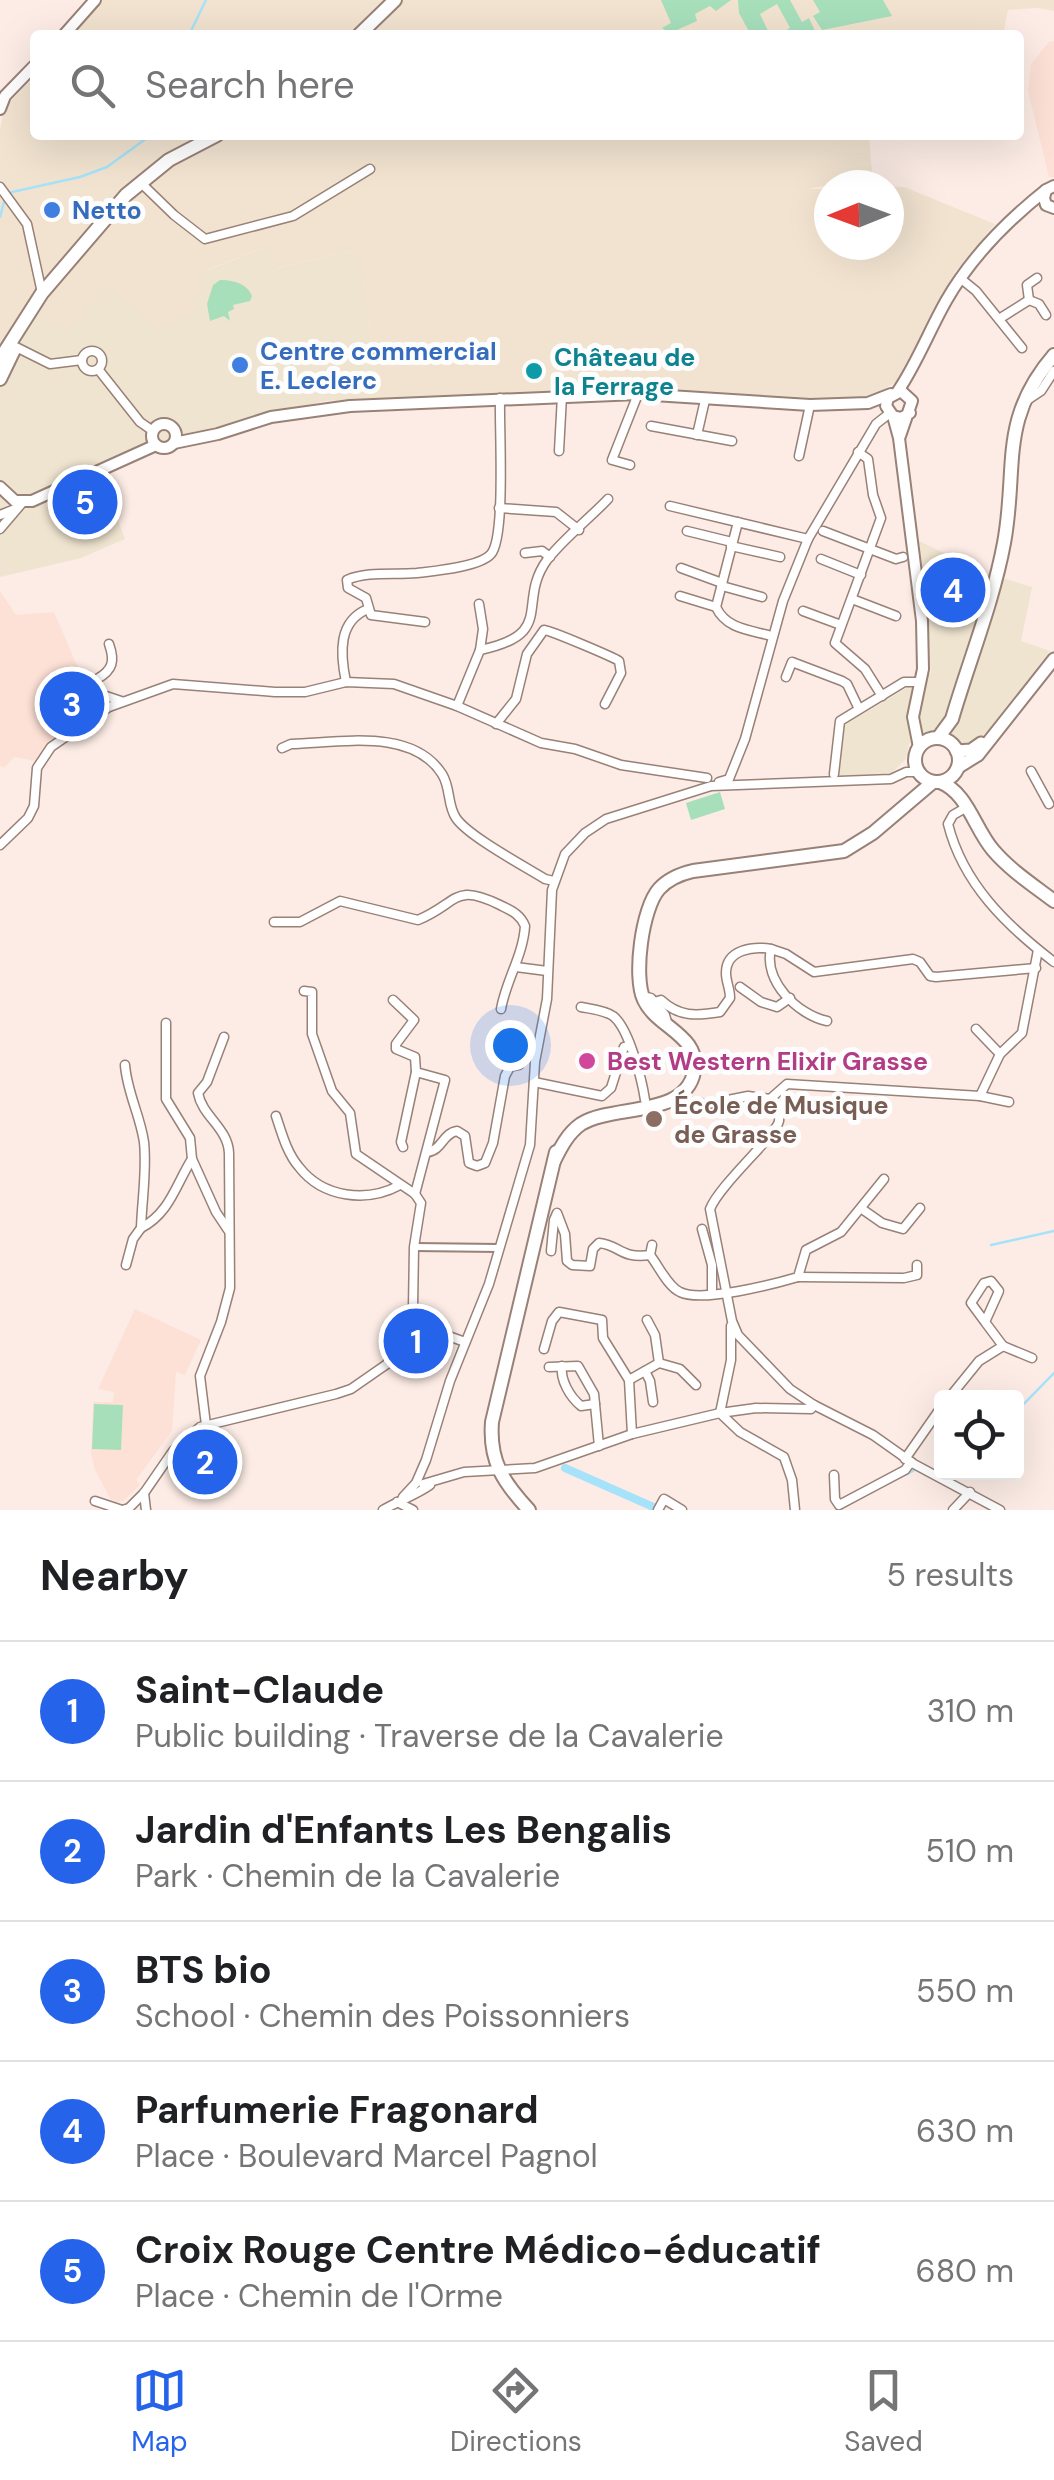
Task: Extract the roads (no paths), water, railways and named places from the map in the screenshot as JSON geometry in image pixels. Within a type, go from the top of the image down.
[{"type":"main road","points":[[382,15],[396,0]]},
{"type":"main road","points":[[365,30],[403,0]]},
{"type":"main road","points":[[0,359],[42,292],[140,182],[184,151],[207,140]]},
{"type":"main road","points":[[0,379],[32,308]]},
{"type":"main road","points":[[915,795],[927,753],[948,728],[1000,560],[1007,521],[1011,444],[1024,401],[1054,355]]},
{"type":"main road","points":[[609,1113],[659,1104],[677,1096],[691,1081],[695,1060],[690,1046],[652,1013],[638,968],[648,912],[660,888],[692,871],[844,851],[873,833],[915,795],[947,779],[978,755],[1054,659]]},
{"type":"main road","points":[[927,753],[975,748],[1000,728]]},
{"type":"main road","points":[[927,753],[1000,858],[1054,902]]},
{"type":"main road","points":[[927,753],[947,779]]},
{"type":"main road","points":[[530,1510],[498,1472],[492,1450],[492,1422],[554,1161],[565,1133],[582,1117],[606,1108],[677,1096]]},
{"type":"main road","points":[[554,1161],[577,1127],[644,1104],[645,1100]]},
{"type":"street","points":[[68,30],[95,0]]},
{"type":"street","points":[[0,108],[5,96],[30,70]]},
{"type":"street","points":[[140,182],[205,239],[293,216],[370,169]]},
{"type":"street","points":[[0,845],[28,818],[34,806],[37,768],[51,747],[121,701],[174,684],[305,692],[346,682],[394,684],[457,706],[541,743],[621,765],[688,776],[706,784],[890,779],[927,753],[913,717],[924,658],[922,621],[900,438],[886,402],[911,371],[960,278],[1027,205],[1050,188]]},
{"type":"street","points":[[1050,188],[1044,198],[1050,206]]},
{"type":"street","points":[[3,190],[27,224],[42,292]]},
{"type":"street","points":[[1027,205],[1050,206]]},
{"type":"street","points":[[960,278],[976,290],[1022,348]]},
{"type":"street","points":[[1030,300],[1027,286],[1037,278]]},
{"type":"street","points":[[999,319],[1030,300]]},
{"type":"street","points":[[1030,300],[1039,304],[1046,315]]},
{"type":"street","points":[[0,367],[10,349],[16,347],[50,364],[82,360],[88,352],[97,352],[101,360],[98,368]]},
{"type":"street","points":[[82,360],[88,370],[98,368]]},
{"type":"street","points":[[98,368],[140,422],[153,431]]},
{"type":"street","points":[[900,438],[911,407],[911,371]]},
{"type":"street","points":[[1024,401],[1035,396],[1054,371]]},
{"type":"street","points":[[1046,384],[1054,394]]},
{"type":"street","points":[[179,439],[166,424],[153,431],[156,445],[164,448],[179,439],[205,437],[271,417],[329,408],[562,396],[638,394],[810,406],[868,403],[905,392],[911,407]]},
{"type":"street","points":[[630,465],[612,460],[638,394]]},
{"type":"street","points":[[558,451],[562,396]]},
{"type":"street","points":[[425,622],[376,618],[368,609],[366,598],[348,588],[347,580],[363,575],[438,570],[489,557],[498,538],[500,398]]},
{"type":"street","points":[[697,435],[705,400]]},
{"type":"street","points":[[868,403],[901,418],[911,407]]},
{"type":"street","points":[[799,456],[810,406]]},
{"type":"street","points":[[729,779],[745,739],[772,636],[808,539],[876,424],[890,413]]},
{"type":"street","points":[[651,426],[732,441]]},
{"type":"street","points":[[5,515],[156,445]]},
{"type":"street","points":[[858,452],[871,456],[873,495],[881,518],[835,643],[838,650],[864,668],[882,696]]},
{"type":"street","points":[[4,491],[21,505]]},
{"type":"street","points":[[0,530],[9,506],[4,491]]},
{"type":"street","points":[[480,650],[505,645],[522,633],[532,618],[539,573],[608,499]]},
{"type":"street","points":[[670,506],[808,539]]},
{"type":"street","points":[[499,508],[556,512],[578,530]]},
{"type":"street","points":[[738,522],[716,606],[724,621],[731,625],[772,636]]},
{"type":"street","points":[[822,530],[896,559],[903,557]]},
{"type":"street","points":[[687,532],[780,557]]},
{"type":"street","points":[[525,552],[542,551],[550,557]]},
{"type":"street","points":[[821,559],[861,575]]},
{"type":"street","points":[[681,568],[762,597]]},
{"type":"street","points":[[680,596],[716,606]]},
{"type":"street","points":[[852,599],[896,616]]},
{"type":"street","points":[[457,706],[480,650],[483,629],[479,604]]},
{"type":"street","points":[[346,682],[346,624],[368,609]]},
{"type":"street","points":[[804,611],[842,625]]},
{"type":"street","points":[[496,724],[516,699],[527,654],[544,630],[619,661],[621,673],[605,704]]},
{"type":"street","points":[[109,644],[112,666],[97,679],[96,686],[103,695],[121,701]]},
{"type":"street","points":[[786,678],[792,662],[844,682],[859,709]]},
{"type":"street","points":[[834,774],[837,725],[904,682],[920,682]]},
{"type":"street","points":[[282,748],[291,744],[374,742],[416,751],[433,762],[444,777],[453,814],[464,826],[554,881]]},
{"type":"street","points":[[1030,771],[1049,804]]},
{"type":"street","points":[[419,1487],[465,1342],[483,1302],[530,1144],[534,1082],[547,999],[554,881],[565,854],[596,824],[706,784],[729,779],[763,782]]},
{"type":"street","points":[[967,807],[953,815],[948,824],[973,884],[986,903],[1054,962]]},
{"type":"street","points":[[274,922],[300,922],[340,901],[418,920],[463,894],[474,893],[519,914],[524,922],[516,967],[505,986],[501,1010]]},
{"type":"street","points":[[648,999],[661,1000],[684,1015],[720,1012],[727,1005],[730,992],[728,964],[742,949],[771,949],[814,972],[913,959],[930,976],[1036,968]]},
{"type":"street","points":[[771,949],[770,976],[790,998],[827,1022]]},
{"type":"street","points":[[980,1096],[1000,1054],[1022,1033],[1038,950]]},
{"type":"street","points":[[516,967],[548,971]]},
{"type":"street","points":[[740,987],[778,1008],[790,998]]},
{"type":"street","points":[[95,1501],[122,1510],[129,1508],[194,1430],[336,1394],[372,1376],[391,1360],[413,1308],[414,1246],[421,1203],[415,1194],[356,1154],[350,1113],[332,1091],[312,1034],[312,992],[304,991]]},
{"type":"street","points":[[392,1000],[413,1018],[395,1046],[415,1057],[403,1147]]},
{"type":"street","points":[[581,1007],[615,1018],[637,1064],[645,1100]]},
{"type":"street","points":[[166,1023],[166,1099],[190,1138],[192,1159],[228,1230]]},
{"type":"street","points":[[976,1028],[1000,1054]]},
{"type":"street","points":[[206,1425],[200,1376],[228,1299],[229,1144],[200,1104],[198,1093],[207,1082],[224,1037]]},
{"type":"street","points":[[534,1082],[602,1096],[611,1088],[624,1048],[629,1046]]},
{"type":"street","points":[[125,1065],[126,1084],[144,1144],[146,1194],[142,1228]]},
{"type":"street","points":[[428,1152],[436,1150],[451,1132],[458,1130],[465,1136],[469,1163],[484,1163],[494,1144],[505,1076],[510,1067],[519,1065]]},
{"type":"street","points":[[415,1194],[445,1080],[416,1072]]},
{"type":"street","points":[[770,1099],[787,1084],[980,1096],[1009,1102]]},
{"type":"street","points":[[677,1096],[681,1101],[708,1104],[748,1096],[770,1099],[778,1110],[776,1128],[739,1168],[710,1209],[732,1321],[731,1360],[720,1413]]},
{"type":"street","points":[[276,1116],[296,1164],[331,1190],[368,1197],[400,1185]]},
{"type":"street","points":[[126,1265],[133,1239],[174,1197],[192,1159]]},
{"type":"street","points":[[798,1277],[806,1250],[842,1232],[884,1179]]},
{"type":"street","points":[[862,1208],[882,1224],[903,1229],[920,1208]]},
{"type":"street","points":[[551,1250],[557,1213],[565,1234],[566,1261],[572,1265],[590,1266],[593,1249],[599,1243],[626,1255],[651,1250],[678,1292],[728,1292],[798,1277],[904,1278],[917,1275],[917,1264]]},
{"type":"street","points":[[702,1229],[712,1265],[712,1293]]},
{"type":"street","points":[[414,1246],[499,1248]]},
{"type":"street","points":[[985,1322],[1000,1291],[991,1281],[984,1283],[971,1303],[985,1322],[1003,1346],[1032,1358]]},
{"type":"street","points":[[544,1349],[552,1321],[559,1312],[598,1317],[604,1324],[604,1338],[629,1380],[632,1434]]},
{"type":"street","points":[[407,1320],[465,1342]]},
{"type":"street","points":[[647,1320],[656,1335],[659,1364]]},
{"type":"street","points":[[732,1321],[738,1335],[777,1378],[814,1406],[873,1435],[908,1460],[1000,1510]]},
{"type":"street","points":[[955,1390],[979,1360],[1003,1346]]},
{"type":"street","points":[[629,1380],[659,1364],[680,1369],[696,1385]]},
{"type":"street","points":[[562,1366],[563,1379],[576,1402],[581,1406],[594,1404]]},
{"type":"street","points":[[549,1367],[578,1366],[594,1394],[599,1446]]},
{"type":"street","points":[[645,1371],[653,1402]]},
{"type":"street","points":[[383,1510],[429,1478],[535,1468],[632,1434],[720,1413],[814,1406]]},
{"type":"street","points":[[720,1413],[740,1432],[784,1457],[792,1480],[795,1510]]},
{"type":"street","points":[[834,1475],[839,1506],[905,1470],[934,1419]]},
{"type":"street","points":[[419,1487],[454,1475]]},
{"type":"street","points":[[953,1510],[970,1492]]},
{"type":"street","points":[[144,1493],[146,1510]]},
{"type":"street","points":[[400,1499],[413,1510]]},
{"type":"street","points":[[659,1508],[664,1499],[682,1510]]},
{"type":"waterway","points":[[191,30],[206,0]]},
{"type":"waterway","points":[[0,217],[5,198],[12,192],[107,167],[144,140]]},
{"type":"waterway","points":[[991,1245],[1054,1231]]},
{"type":"waterway","points":[[1024,1404],[1054,1373]]},
{"type":"waterway","points":[[565,1468],[660,1510]]},
{"type":"waterway","points":[[889,1483],[913,1471]]},
{"type":"waterway","points":[[839,1510],[882,1486]]},
{"type":"place","name":"Netto","points":[[52,210]]},
{"type":"place","name":"Centre commercial E. Leclerc","points":[[240,365]]},
{"type":"place","name":"Château de la Ferrage","points":[[534,371]]},
{"type":"place","name":"Croix Rouge Centre Médico-éducatif","points":[[85,502]]},
{"type":"place","name":"Parfumerie Fragonard","points":[[953,590]]},
{"type":"place","name":"BTS bio","points":[[72,704]]},
{"type":"place","name":"Best Western Elixir Grasse","points":[[587,1061]]},
{"type":"place","name":"École de Musique de Grasse","points":[[654,1119]]},
{"type":"place","name":"Saint-Claude","points":[[416,1341]]},
{"type":"place","name":"Jardin d'Enfants Les Bengalis","points":[[205,1462]]}]
